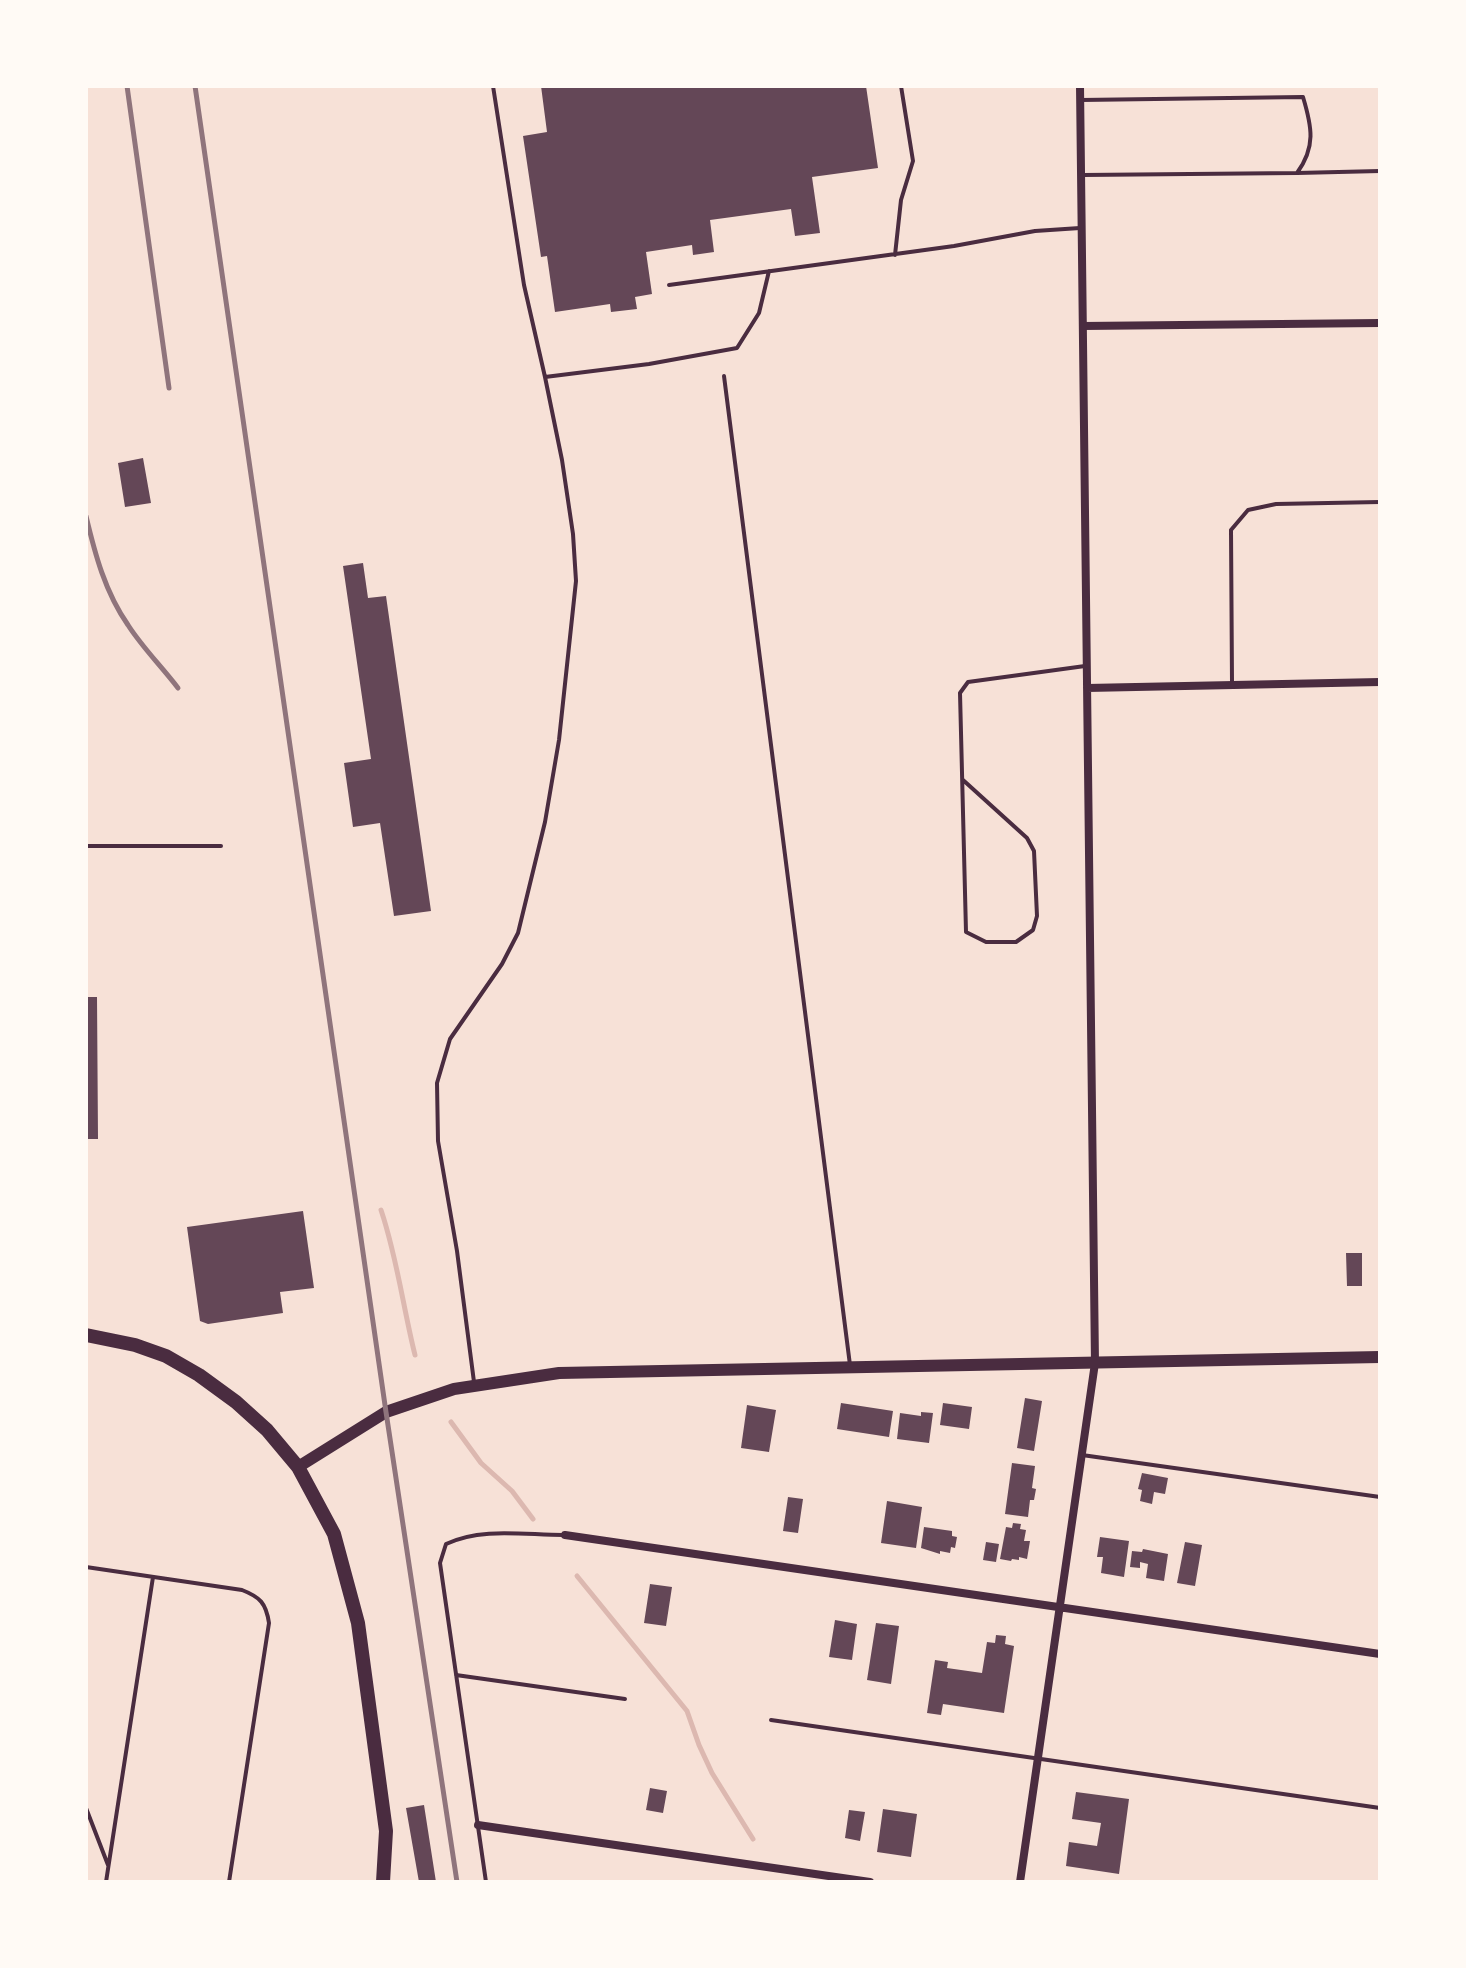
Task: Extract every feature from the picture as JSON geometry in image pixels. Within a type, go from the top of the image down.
[{"type":"main road","points":[[86,1335],[135,1345],[166,1356],[199,1375],[267,1430],[298,1467],[334,1534],[358,1623],[386,1831],[383,1882]]},
{"type":"main road","points":[[298,1467],[386,1412],[454,1389],[559,1373],[1380,1357]]},
{"type":"street","points":[[1020,1882],[1095,1363],[1080,86]]},
{"type":"street","points":[[1083,326],[1380,323]]},
{"type":"street","points":[[1087,688],[1380,682]]},
{"type":"street","points":[[565,1535],[1380,1654]]},
{"type":"street","points":[[478,1825],[870,1882]]},
{"type":"lane","points":[[474,1386],[457,1251],[438,1141],[437,1083],[450,1039],[502,964],[518,933],[545,822],[559,740],[576,581],[573,534],[562,460],[524,285],[493,86]]},
{"type":"lane","points":[[895,255],[901,200],[913,161],[901,86]]},
{"type":"lane","points":[[1081,100],[1303,97],[1311,142],[1307,158],[1297,173]]},
{"type":"lane","points":[[1082,175],[1380,171]]},
{"type":"lane","points":[[669,285],[895,255],[1035,231],[1082,228]]},
{"type":"lane","points":[[545,377],[649,364],[737,348],[759,313],[769,271]]},
{"type":"lane","points":[[724,376],[850,1368]]},
{"type":"lane","points":[[1232,685],[1231,530],[1248,510],[1276,504],[1380,502]]},
{"type":"lane","points":[[963,780],[1027,838],[1034,851],[1037,916],[1033,930],[1016,942],[986,942],[966,932],[960,693],[968,682],[1087,665]]},
{"type":"lane","points":[[86,846],[221,846]]},
{"type":"lane","points":[[1082,1455],[1380,1497]]},
{"type":"lane","points":[[486,1882],[440,1563],[446,1544],[463,1536],[565,1535]]},
{"type":"lane","points":[[86,1567],[242,1590],[259,1597],[267,1607],[269,1623],[229,1882]]},
{"type":"lane","points":[[106,1882],[153,1577]]},
{"type":"lane","points":[[456,1675],[625,1699]]},
{"type":"lane","points":[[771,1720],[1380,1808]]},
{"type":"lane","points":[[86,1808],[108,1867]]},
{"type":"building","points":[[541,86],[866,86],[878,168],[812,177],[820,233],[795,236],[791,209],[710,220],[714,252],[693,255],[692,245],[646,252],[652,294],[635,297],[637,309],[611,312],[610,304],[555,312],[547,256],[541,257],[523,136],[547,132]]},
{"type":"building","points":[[143,458],[151,503],[125,507],[118,463]]},
{"type":"building","points":[[363,563],[368,598],[386,596],[431,911],[394,916],[380,823],[353,827],[344,763],[371,759],[343,566]]},
{"type":"building","points":[[86,997],[97,997],[98,1139],[86,1139]]},
{"type":"building","points":[[303,1211],[314,1288],[280,1292],[283,1313],[208,1324],[200,1321],[187,1227]]},
{"type":"building","points":[[1346,1253],[1362,1253],[1362,1286],[1347,1286]]},
{"type":"building","points":[[1025,1398],[1042,1401],[1034,1451],[1017,1448]]},
{"type":"building","points":[[841,1403],[893,1411],[889,1437],[837,1429]]},
{"type":"building","points":[[943,1403],[972,1407],[969,1429],[940,1425]]},
{"type":"building","points":[[747,1405],[776,1410],[769,1452],[741,1448]]},
{"type":"building","points":[[921,1412],[933,1413],[929,1443],[897,1439],[900,1413],[921,1416]]},
{"type":"building","points":[[1012,1463],[1035,1466],[1032,1488],[1036,1489],[1034,1500],[1030,1500],[1028,1517],[1005,1514]]},
{"type":"building","points":[[1142,1473],[1168,1478],[1165,1494],[1154,1492],[1152,1504],[1140,1501],[1142,1490],[1138,1489]]},
{"type":"building","points":[[788,1497],[803,1499],[798,1533],[783,1531]]},
{"type":"building","points":[[887,1501],[922,1507],[916,1548],[881,1543]]},
{"type":"building","points":[[1013,1523],[1021,1524],[1020,1529],[1026,1530],[1024,1541],[1030,1541],[1027,1559],[1000,1559],[1006,1527],[1012,1528]]},
{"type":"building","points":[[924,1527],[952,1531],[952,1536],[957,1537],[955,1548],[951,1547],[950,1553],[940,1551],[940,1554],[921,1548]]},
{"type":"building","points":[[1100,1537],[1129,1541],[1124,1577],[1101,1573],[1103,1557],[1097,1557]]},
{"type":"building","points":[[986,1542],[999,1544],[996,1562],[983,1560]]},
{"type":"building","points":[[1185,1542],[1202,1545],[1195,1586],[1177,1583]]},
{"type":"building","points":[[1143,1549],[1168,1554],[1164,1581],[1146,1578],[1148,1564],[1140,1562],[1140,1568],[1130,1567],[1132,1551],[1142,1552]]},
{"type":"building","points":[[650,1584],[672,1587],[666,1626],[644,1623]]},
{"type":"building","points":[[835,1620],[857,1624],[852,1660],[829,1657]]},
{"type":"building","points":[[876,1623],[899,1626],[891,1684],[867,1680]]},
{"type":"building","points":[[996,1635],[1006,1636],[1005,1644],[1014,1646],[1004,1713],[943,1704],[941,1715],[927,1713],[935,1660],[948,1662],[947,1668],[982,1673],[987,1642],[995,1643]]},
{"type":"building","points":[[650,1788],[667,1791],[663,1813],[646,1810]]},
{"type":"building","points":[[1076,1792],[1129,1799],[1119,1874],[1066,1866],[1069,1842],[1097,1846],[1101,1823],[1072,1819]]},
{"type":"building","points":[[424,1805],[436,1882],[419,1882],[406,1808]]},
{"type":"building","points":[[883,1809],[917,1814],[911,1857],[877,1852]]},
{"type":"building","points":[[849,1810],[865,1812],[860,1841],[845,1838]]},
{"type":"waterway","points":[[381,1210],[415,1355]]},
{"type":"waterway","points":[[451,1422],[481,1463],[512,1491],[533,1519]]},
{"type":"waterway","points":[[577,1576],[687,1711],[712,1773],[753,1839]]},
{"type":"railway","points":[[127,86],[169,388]]},
{"type":"railway","points":[[195,86],[386,1412],[457,1882]]},
{"type":"railway","points":[[86,516],[97,558],[113,599],[134,633],[178,688]]}]
